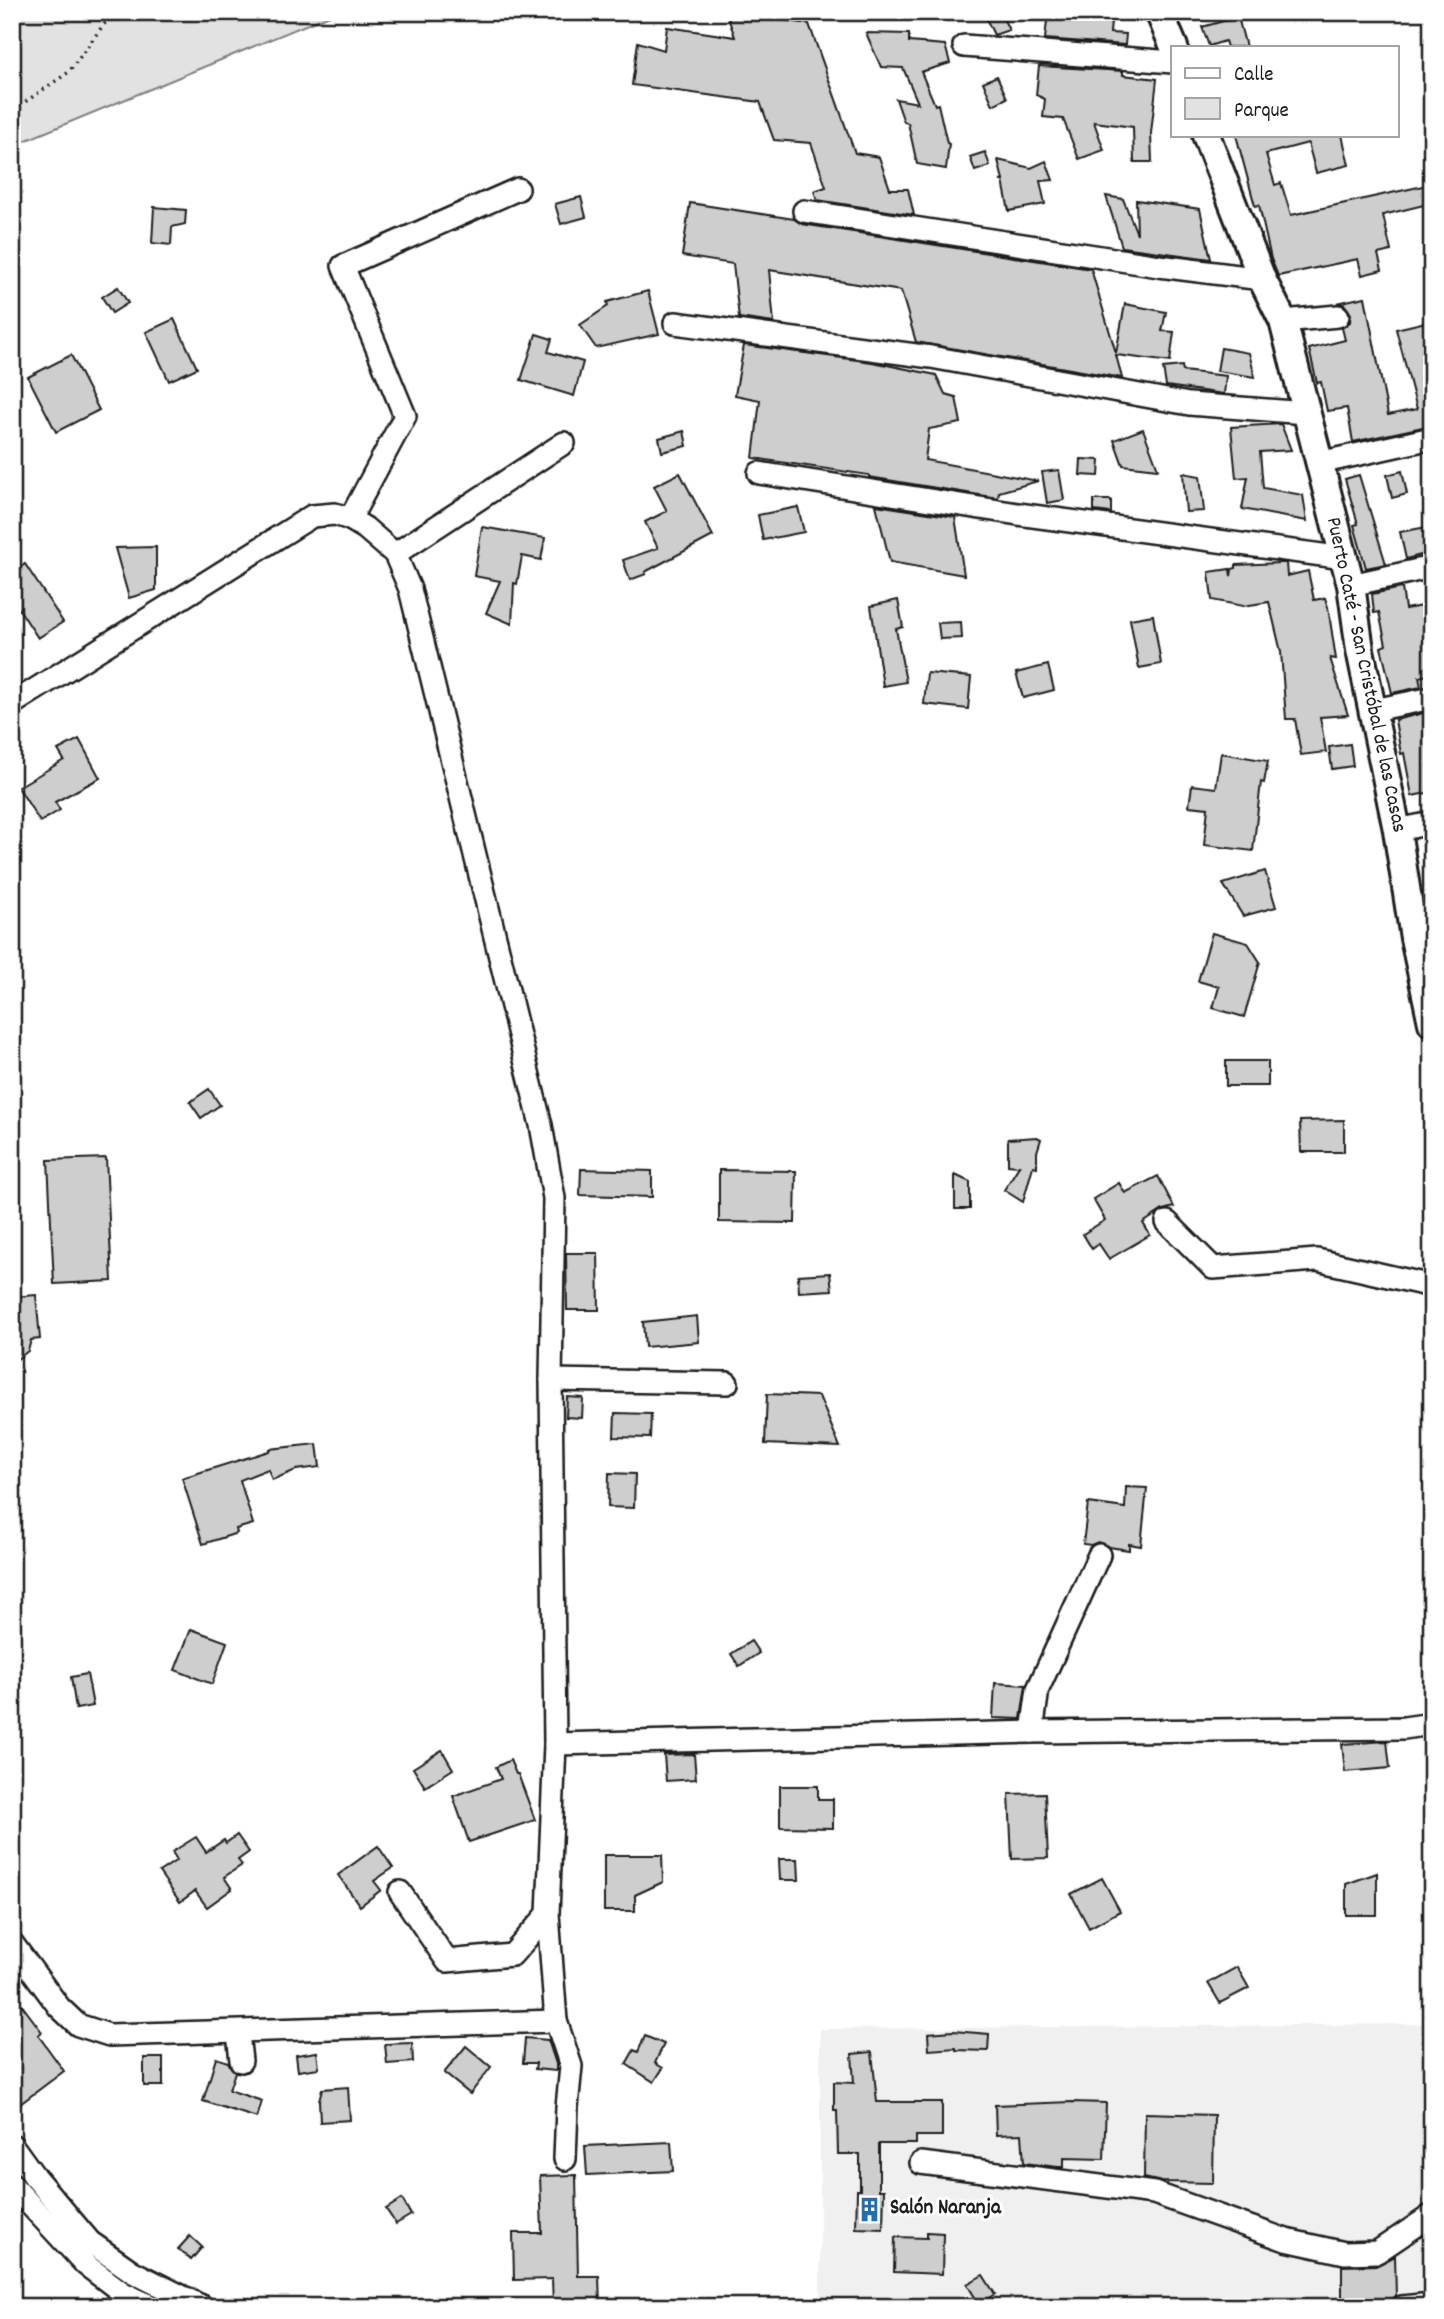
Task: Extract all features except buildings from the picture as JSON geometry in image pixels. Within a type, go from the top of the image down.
[{"type":"main road","points":[[1159,12],[1174,46]]},
{"type":"main road","name":"Puerto Caté - San Cristóbal de las Casas","points":[[1206,136],[1262,279],[1283,321],[1351,585],[1360,650],[1397,831],[1423,936],[1432,1023]]},
{"type":"street","points":[[964,46],[1171,62]]},
{"type":"street","points":[[350,519],[405,415],[343,266],[518,189]]},
{"type":"street","points":[[804,211],[1160,266],[1262,279]]},
{"type":"street","points":[[1283,321],[1338,316]]},
{"type":"street","points":[[675,323],[931,357],[1189,404],[1306,413]]},
{"type":"street","points":[[1319,463],[1432,438]]},
{"type":"street","points":[[395,554],[564,443]]},
{"type":"street","points":[[759,473],[1018,514],[1344,558]]},
{"type":"street","points":[[12,704],[312,516],[335,514],[365,528],[395,554],[410,589],[541,1125],[554,1198],[551,1381],[555,1744],[548,1914],[556,2021],[571,2067],[565,2159]]},
{"type":"street","points":[[1351,585],[1432,567]]},
{"type":"street","points":[[1374,710],[1432,698]]},
{"type":"street","points":[[1397,831],[1432,823]]},
{"type":"street","points":[[1167,1222],[1213,1268],[1317,1260],[1432,1286]]},
{"type":"street","points":[[551,1381],[727,1383]]},
{"type":"street","points":[[1032,1732],[1038,1689],[1099,1555]]},
{"type":"street","points":[[555,1744],[1032,1732],[1404,1728],[1432,1724]]},
{"type":"street","points":[[400,1892],[447,1961],[512,1955],[548,1914]]},
{"type":"street","points":[[12,1943],[60,2007],[78,2025],[109,2035],[556,2021]]},
{"type":"street","points":[[238,2033],[242,2061]]},
{"type":"street","points":[[12,2145],[35,2177],[90,2242],[133,2272],[204,2307]]},
{"type":"street","points":[[921,2163],[1154,2193],[1286,2240],[1345,2253],[1377,2252],[1432,2215]]},
{"type":"street","points":[[12,2185],[86,2265],[123,2293],[153,2307]]},
{"type":"street","points":[[1402,2307],[1432,2304]]},
{"type":"path","points":[[12,106],[25,102],[69,72],[104,24],[126,12]]},
{"type":"shaded area","points":[[1422,2024],[1426,2299],[1139,2307],[820,2307],[820,2029]]},
{"type":"green space","points":[[12,12],[337,12],[12,146]]},
{"type":"place","name":"Salón Naranja","points":[[870,2209]]}]
